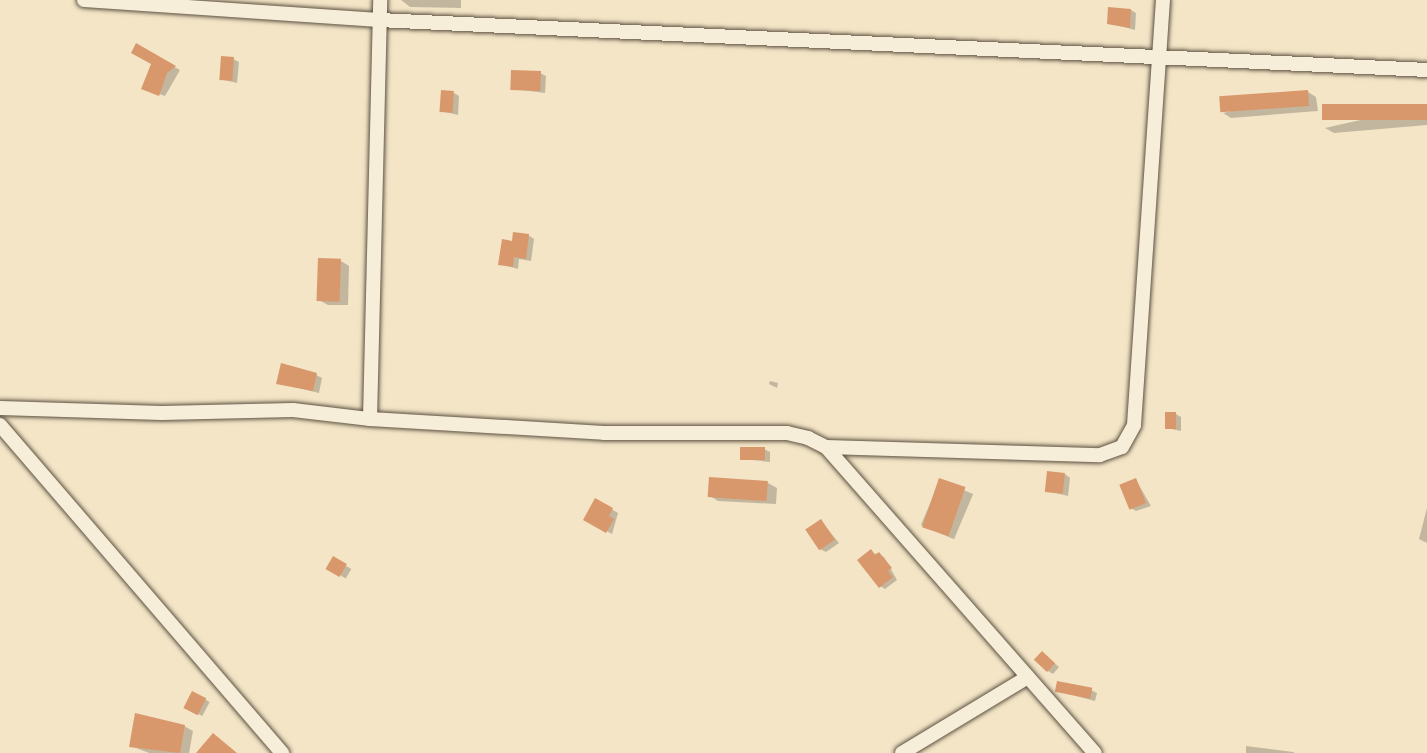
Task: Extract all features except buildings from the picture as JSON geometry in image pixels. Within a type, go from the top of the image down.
[{"type":"street","points":[[84,0],[380,20],[1427,70]]},
{"type":"street","points":[[370,419],[380,0]]},
{"type":"street","points":[[0,408],[162,413],[293,410],[370,419],[604,433],[787,433],[826,447],[1100,455],[1122,447],[1134,425],[1163,0]]},
{"type":"street","points":[[0,425],[282,753]]},
{"type":"street","points":[[826,447],[1095,753]]},
{"type":"street","points":[[902,753],[1028,677]]}]
